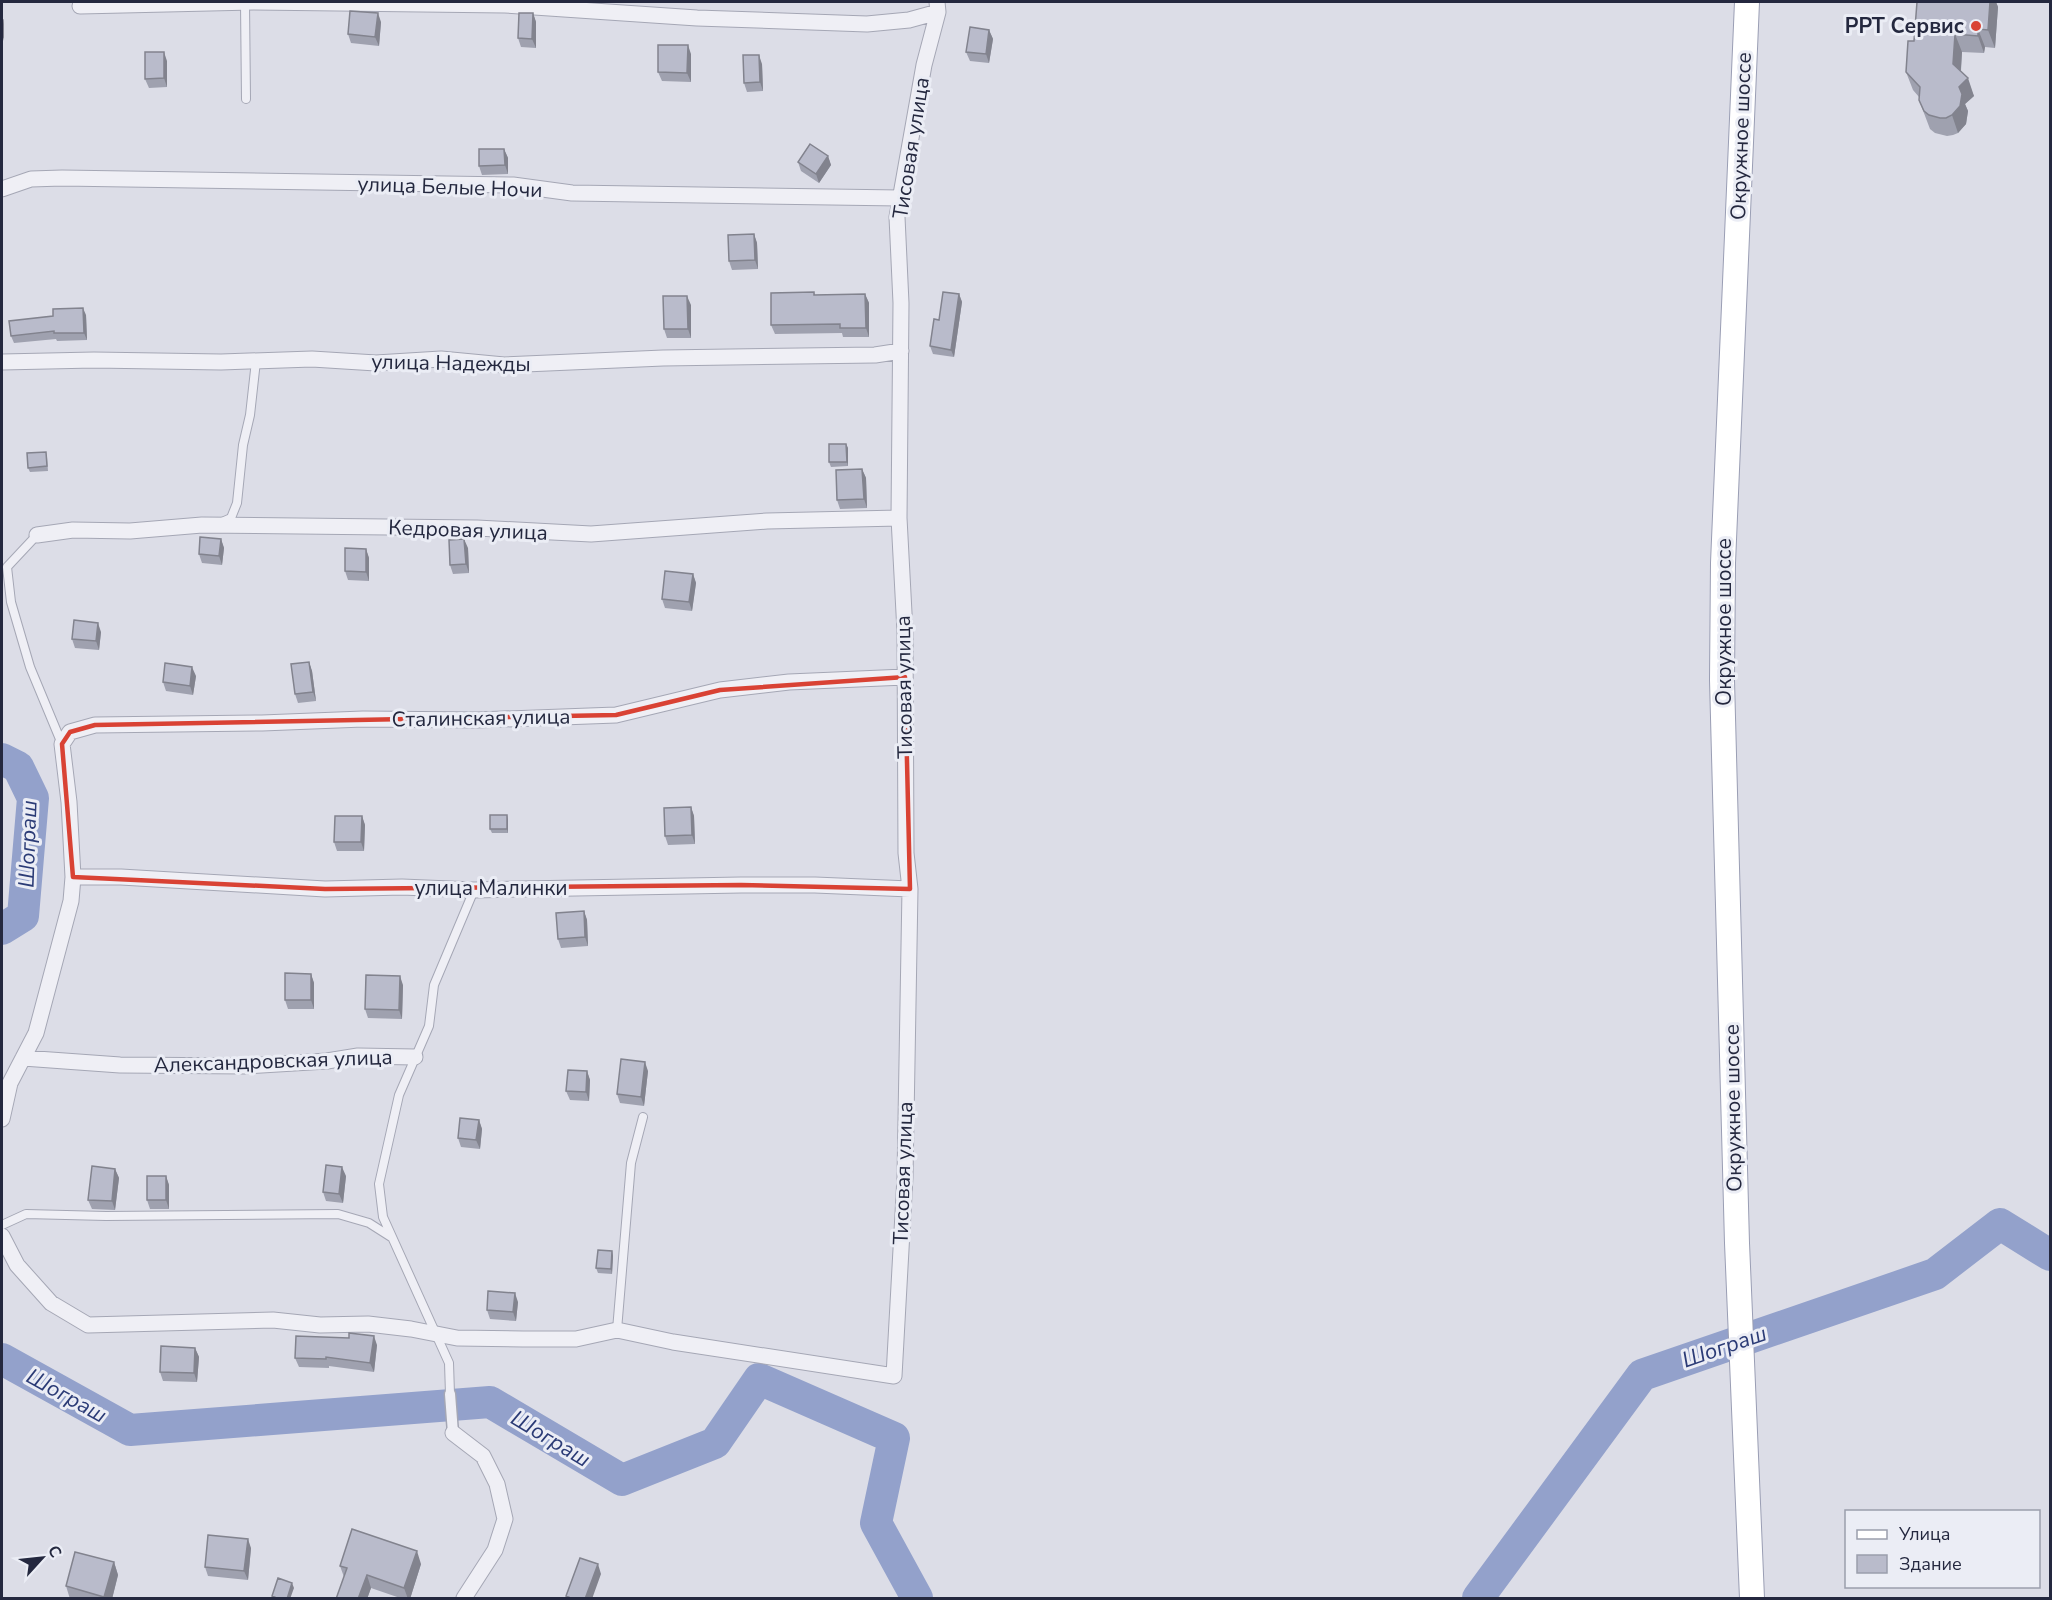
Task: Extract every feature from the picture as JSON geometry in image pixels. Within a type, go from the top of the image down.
[{"type":"main road","name":"Окружное шоссе","points":[[1747,2],[1723,563],[1722,669],[1737,1243],[1752,1599]]},
{"type":"street","points":[[80,6],[245,3],[505,5],[697,18],[867,24],[909,20],[938,7]]},
{"type":"street","name":"Тисовая улица","points":[[617,1330],[673,1342],[894,1376],[905,1177],[909,889],[906,853],[905,632],[899,518],[901,351],[897,217],[924,65],[938,7]]},
{"type":"street","name":"улица Белые Ночи","points":[[2,189],[31,179],[62,178],[513,184],[572,193],[900,198]]},
{"type":"street","name":"улица Надежды","points":[[2,362],[312,359],[376,363],[441,359],[504,365],[663,358],[875,355],[901,351]]},
{"type":"street","name":"Кедровая улица","points":[[37,535],[73,530],[130,531],[215,526],[477,528],[591,534],[767,521],[899,518]]},
{"type":"street","name":"Сталинская улица","points":[[62,744],[70,732],[95,725],[363,719],[488,720],[616,715],[720,690],[789,682],[905,677]]},
{"type":"street","points":[[2,1119],[10,1083],[36,1033],[71,901],[69,802],[62,744]]},
{"type":"street","name":"улица Малинки","points":[[72,877],[121,877],[325,889],[402,887],[474,890],[815,885],[909,889]]},
{"type":"street","name":"Александровская улица","points":[[23,1058],[120,1065],[246,1066],[327,1061],[358,1056],[415,1057]]},
{"type":"street","points":[[2,1236],[17,1265],[51,1303],[88,1324],[273,1320],[320,1325],[368,1324],[457,1338],[576,1339],[617,1330]]},
{"type":"street","points":[[450,1394],[453,1433],[483,1456],[497,1484],[504,1519],[495,1550],[464,1599]]},
{"type":"lane","points":[[245,3],[246,99]]},
{"type":"lane","points":[[215,526],[231,518],[237,503],[256,361]]},
{"type":"lane","points":[[37,535],[8,567],[11,602],[30,667],[62,744]]},
{"type":"lane","points":[[450,1394],[449,1363],[383,1217],[379,1184],[399,1095],[429,1026],[434,985],[474,890]]},
{"type":"lane","points":[[617,1330],[631,1163],[643,1117]]},
{"type":"lane","points":[[2,1225],[26,1214],[106,1216],[338,1214],[369,1223],[392,1238]]},
{"type":"highlighted area","points":[[905,677],[910,889],[741,885],[325,889],[73,877],[62,744],[70,732],[95,725],[616,715],[720,690]]},
{"type":"building","points":[[1917,2],[1990,2],[1988,30],[1978,29],[1978,36],[1955,34],[1953,64],[1968,78],[1959,87],[1962,94],[1960,106],[1946,118],[1929,115],[1924,111],[1919,100],[1920,87],[1906,72],[1908,41],[1914,41]]},
{"type":"building","points":[[350,11],[378,13],[375,37],[348,34]]},
{"type":"building","points":[[519,13],[533,13],[532,39],[518,38]]},
{"type":"building","points":[[970,27],[989,30],[986,54],[966,52]]},
{"type":"building","points":[[658,45],[688,45],[687,73],[658,72]]},
{"type":"building","points":[[145,52],[164,52],[164,78],[145,79]]},
{"type":"building","points":[[743,55],[759,55],[760,82],[744,83]]},
{"type":"building","points":[[810,144],[828,156],[816,174],[798,162]]},
{"type":"building","points":[[479,149],[504,149],[505,165],[479,166]]},
{"type":"building","points":[[754,234],[755,260],[729,261],[728,235]]},
{"type":"building","points":[[814,292],[814,295],[865,294],[866,328],[840,328],[840,324],[771,325],[771,293]]},
{"type":"building","points":[[943,292],[959,294],[951,350],[930,346],[934,319],[939,320]]},
{"type":"building","points":[[663,296],[687,296],[688,329],[664,329]]},
{"type":"building","points":[[83,308],[84,333],[54,333],[54,331],[11,336],[9,321],[53,316],[53,309]]},
{"type":"building","points":[[829,444],[846,444],[847,462],[829,462]]},
{"type":"building","points":[[46,452],[47,466],[28,468],[27,453]]},
{"type":"building","points":[[862,469],[864,499],[837,500],[836,470]]},
{"type":"building","points":[[200,537],[221,539],[219,556],[199,554]]},
{"type":"building","points":[[464,539],[466,564],[450,565],[449,540]]},
{"type":"building","points":[[345,548],[366,549],[366,572],[345,571]]},
{"type":"building","points":[[665,571],[693,574],[689,602],[662,599]]},
{"type":"building","points":[[74,620],[98,623],[96,641],[72,639]]},
{"type":"building","points":[[309,662],[313,692],[295,694],[291,664]]},
{"type":"building","points":[[165,663],[192,667],[190,686],[163,682]]},
{"type":"building","points":[[691,807],[692,835],[665,836],[664,808]]},
{"type":"building","points":[[490,815],[507,815],[507,829],[490,829]]},
{"type":"building","points":[[335,816],[362,816],[361,842],[334,842]]},
{"type":"building","points":[[584,911],[585,937],[558,939],[556,913]]},
{"type":"building","points":[[285,973],[311,974],[311,1000],[285,1000]]},
{"type":"building","points":[[366,975],[400,976],[399,1010],[365,1009]]},
{"type":"building","points":[[621,1059],[645,1062],[641,1097],[617,1094]]},
{"type":"building","points":[[568,1070],[587,1071],[586,1092],[566,1091]]},
{"type":"building","points":[[460,1118],[479,1120],[476,1140],[458,1138]]},
{"type":"building","points":[[326,1165],[342,1167],[339,1194],[323,1192]]},
{"type":"building","points":[[92,1166],[115,1169],[112,1201],[88,1200]]},
{"type":"building","points":[[147,1176],[166,1176],[166,1200],[147,1200]]},
{"type":"building","points":[[598,1250],[612,1251],[611,1269],[596,1268]]},
{"type":"building","points":[[488,1291],[515,1293],[513,1312],[487,1310]]},
{"type":"building","points":[[349,1333],[374,1336],[370,1363],[326,1357],[326,1359],[295,1358],[296,1336],[349,1338]]},
{"type":"building","points":[[161,1346],[195,1348],[194,1373],[160,1372]]},
{"type":"building","points":[[352,1529],[417,1551],[404,1588],[367,1575],[358,1599],[336,1599],[347,1568],[340,1566]]},
{"type":"building","points":[[208,1535],[248,1539],[244,1571],[205,1567]]},
{"type":"building","points":[[75,1552],[114,1562],[104,1597],[66,1586]]},
{"type":"building","points":[[580,1558],[598,1564],[585,1599],[573,1599],[566,1596]]},
{"type":"building","points":[[278,1578],[292,1583],[287,1599],[272,1596]]},
{"type":"waterway","name":"Шограш","points":[[2,759],[18,767],[33,798],[23,916],[2,929]]},
{"type":"waterway","name":"Шограш","points":[[1478,1598],[1642,1375],[1935,1274],[2000,1224],[2050,1255]]},
{"type":"waterway","name":"Шограш","points":[[2,1359],[130,1430],[490,1402],[622,1480],[715,1443],[759,1379],[894,1438],[876,1523],[917,1598]]},
{"type":"place","name":"РРТ Сервис","points":[[1976,26]]}]
